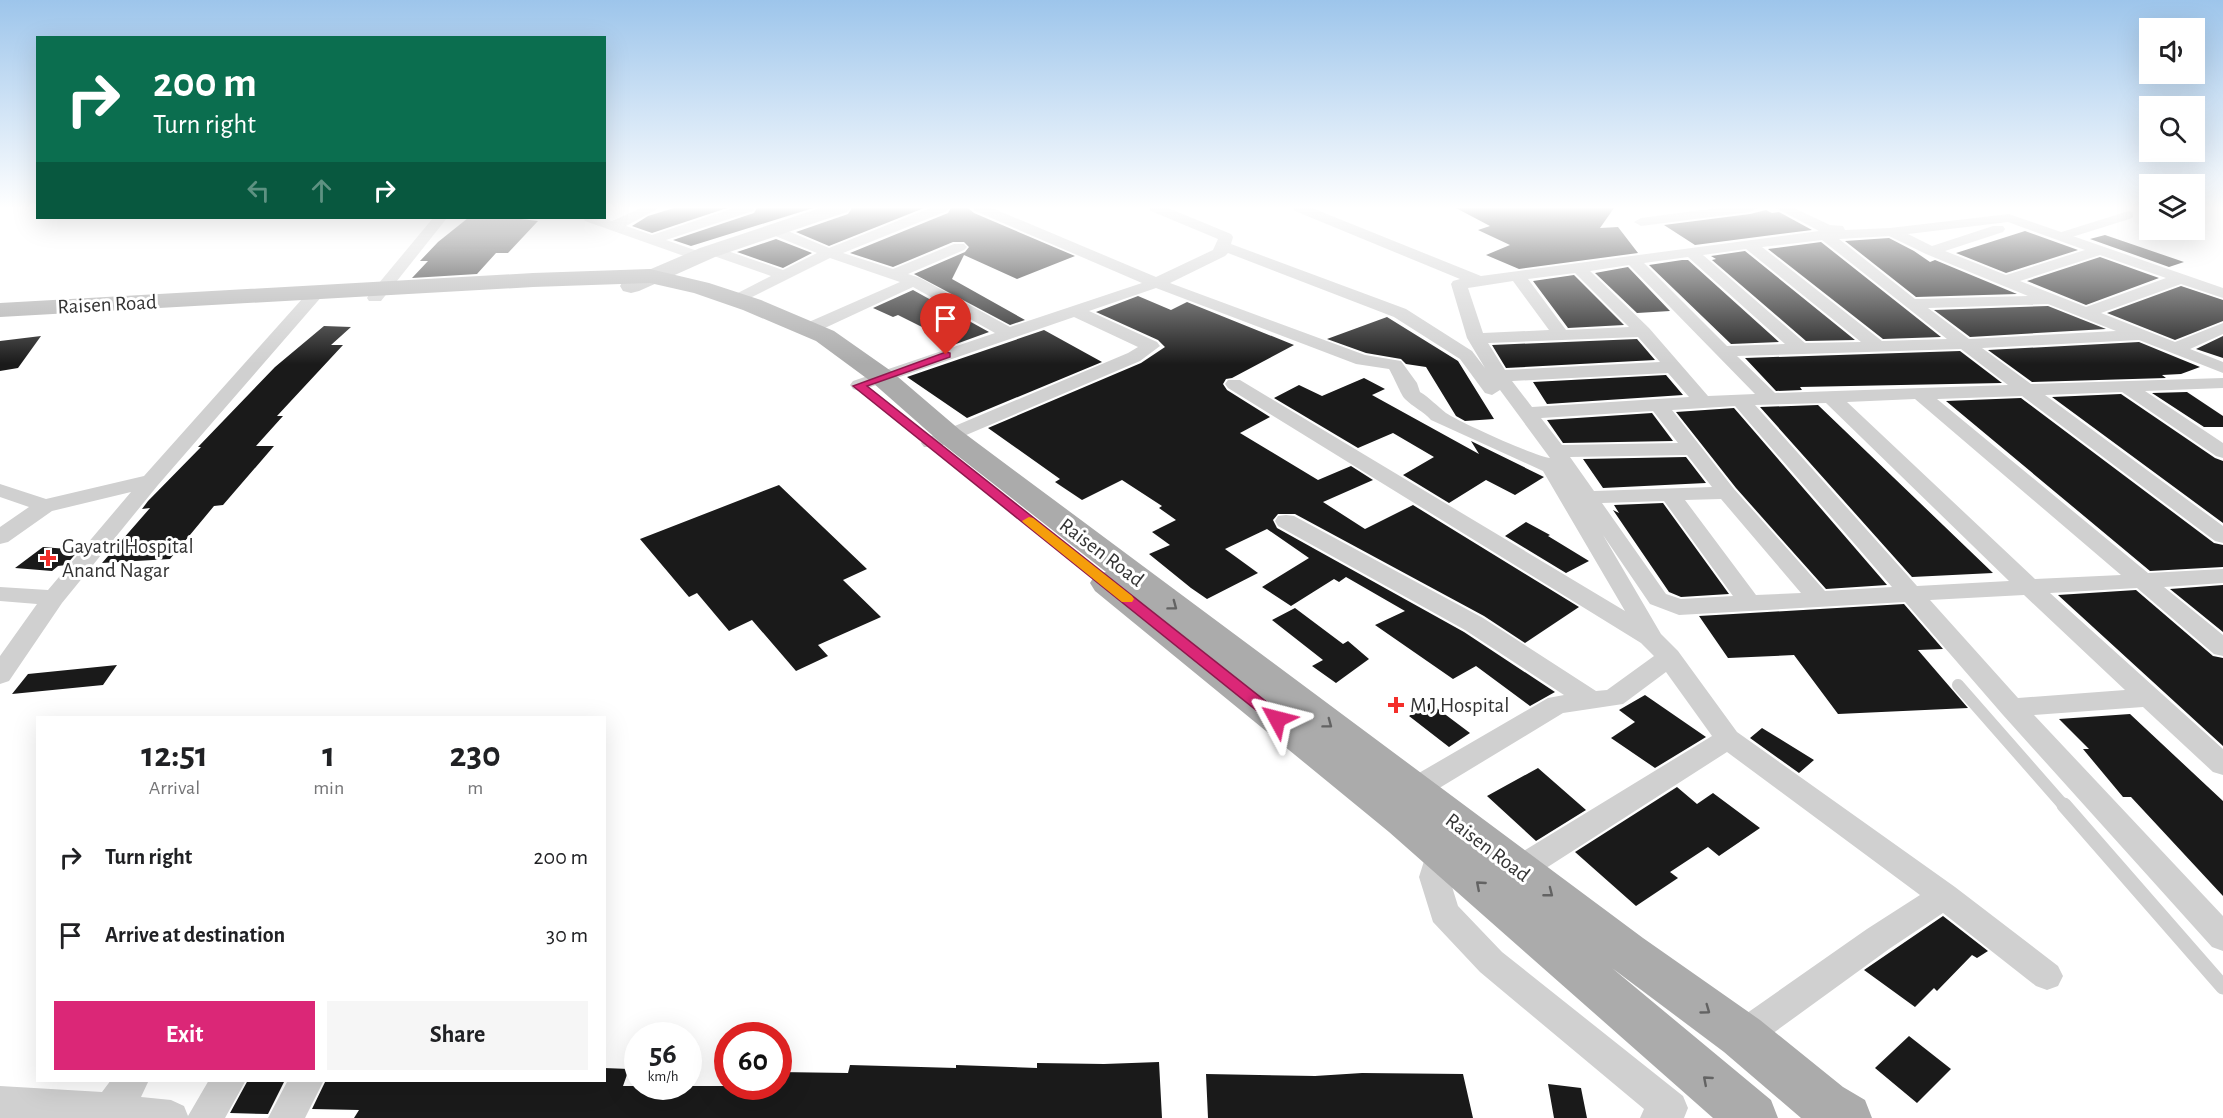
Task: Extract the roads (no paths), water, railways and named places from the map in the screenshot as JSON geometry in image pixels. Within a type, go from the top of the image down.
[{"type":"main road","name":"Raisen Road","points":[[641,281],[736,313],[806,344],[870,381]]},
{"type":"main road","name":"Raisen Road","points":[[0,310],[380,293],[527,289],[641,281],[701,288],[825,336],[870,381],[941,439],[1400,798],[1470,832],[1626,952],[1742,1036],[1825,1105],[1846,1118]]},
{"type":"main road","name":"Raisen Road","points":[[0,324],[312,297]]},
{"type":"main road","name":"Raisen Road","points":[[1400,798],[1440,850],[1752,1118]]},
{"type":"street","points":[[380,293],[406,260]]},
{"type":"street","points":[[641,281],[695,260]]},
{"type":"street","points":[[727,260],[785,276]]},
{"type":"street","points":[[735,300],[815,260]]},
{"type":"street","points":[[852,260],[914,281],[1010,334]]},
{"type":"street","points":[[895,274],[928,260]]},
{"type":"street","points":[[1102,260],[1156,283],[1362,360],[1395,365],[1408,383],[1412,394],[1427,404],[1438,416],[1465,430],[1553,459],[1693,449]]},
{"type":"street","points":[[870,381],[1156,283],[1203,260]]},
{"type":"street","points":[[1260,260],[1400,313],[1466,355],[1542,452],[1553,459],[1587,497],[1658,599],[1679,607],[2223,576]]},
{"type":"street","points":[[1428,260],[1479,281]]},
{"type":"street","points":[[1631,260],[1458,284],[1476,338],[1498,376],[1529,413],[1650,637],[1668,657],[1728,739],[1944,896],[2047,976]]},
{"type":"street","points":[[1641,260],[1770,399]]},
{"type":"street","points":[[1700,260],[1801,349]]},
{"type":"street","points":[[1769,260],[1877,346]]},
{"type":"street","points":[[1856,260],[1964,344],[2223,536]]},
{"type":"street","points":[[1943,260],[1997,303]]},
{"type":"street","points":[[1954,260],[2223,368]]},
{"type":"street","points":[[2005,281],[2069,260]]},
{"type":"street","points":[[2129,260],[2223,293]]},
{"type":"street","points":[[1578,267],[1643,332],[1703,402]]},
{"type":"street","points":[[1517,276],[1562,336]]},
{"type":"street","points":[[2086,313],[2181,278]]},
{"type":"street","points":[[808,329],[914,281]]},
{"type":"street","points":[[0,675],[54,598],[151,481],[312,297]]},
{"type":"street","points":[[1911,304],[1997,303],[2052,299]]},
{"type":"street","points":[[941,439],[1134,357],[1151,346],[1075,311]]},
{"type":"street","points":[[2174,349],[2223,328]]},
{"type":"street","points":[[1476,338],[1643,332]]},
{"type":"street","points":[[1724,351],[1964,344],[2142,335]]},
{"type":"street","points":[[1498,376],[1673,367]]},
{"type":"street","points":[[1529,413],[1740,400],[2223,383]]},
{"type":"street","points":[[1234,384],[1650,637]]},
{"type":"street","points":[[2125,386],[2218,445]]},
{"type":"street","points":[[1920,394],[2223,648]]},
{"type":"street","points":[[1831,397],[2029,587],[2223,765]]},
{"type":"street","points":[[1740,400],[2012,708],[2223,937]]},
{"type":"street","points":[[1659,406],[1727,493],[1819,599]]},
{"type":"street","points":[[0,537],[45,506],[151,481]]},
{"type":"street","points":[[0,490],[45,506]]},
{"type":"street","points":[[1587,497],[1727,493]]},
{"type":"street","points":[[1669,494],[1750,603]]},
{"type":"street","points":[[1286,521],[1474,624],[1592,701]]},
{"type":"street","points":[[0,594],[54,598]]},
{"type":"street","points":[[1400,798],[1557,705],[1614,698],[1668,657]]},
{"type":"street","points":[[2012,708],[2149,697]]},
{"type":"street","points":[[1518,870],[1728,739]]},
{"type":"street","points":[[1470,832],[1440,850],[1434,877],[1444,913],[1491,962],[1670,1115]]},
{"type":"street","points":[[1742,1036],[1944,896]]},
{"type":"street","points":[[108,1114],[131,1082]]},
{"type":"street","points":[[205,1118],[228,1082]]},
{"type":"street","points":[[286,1118],[306,1082]]},
{"type":"street","points":[[0,1104],[171,1118]]},
{"type":"lane","points":[[1958,685],[2223,987]]},
{"type":"place","name":"Gayatri Hospital Anand Nagar","points":[[48,558]]},
{"type":"place","name":"M J Hospital","points":[[1396,705]]}]
